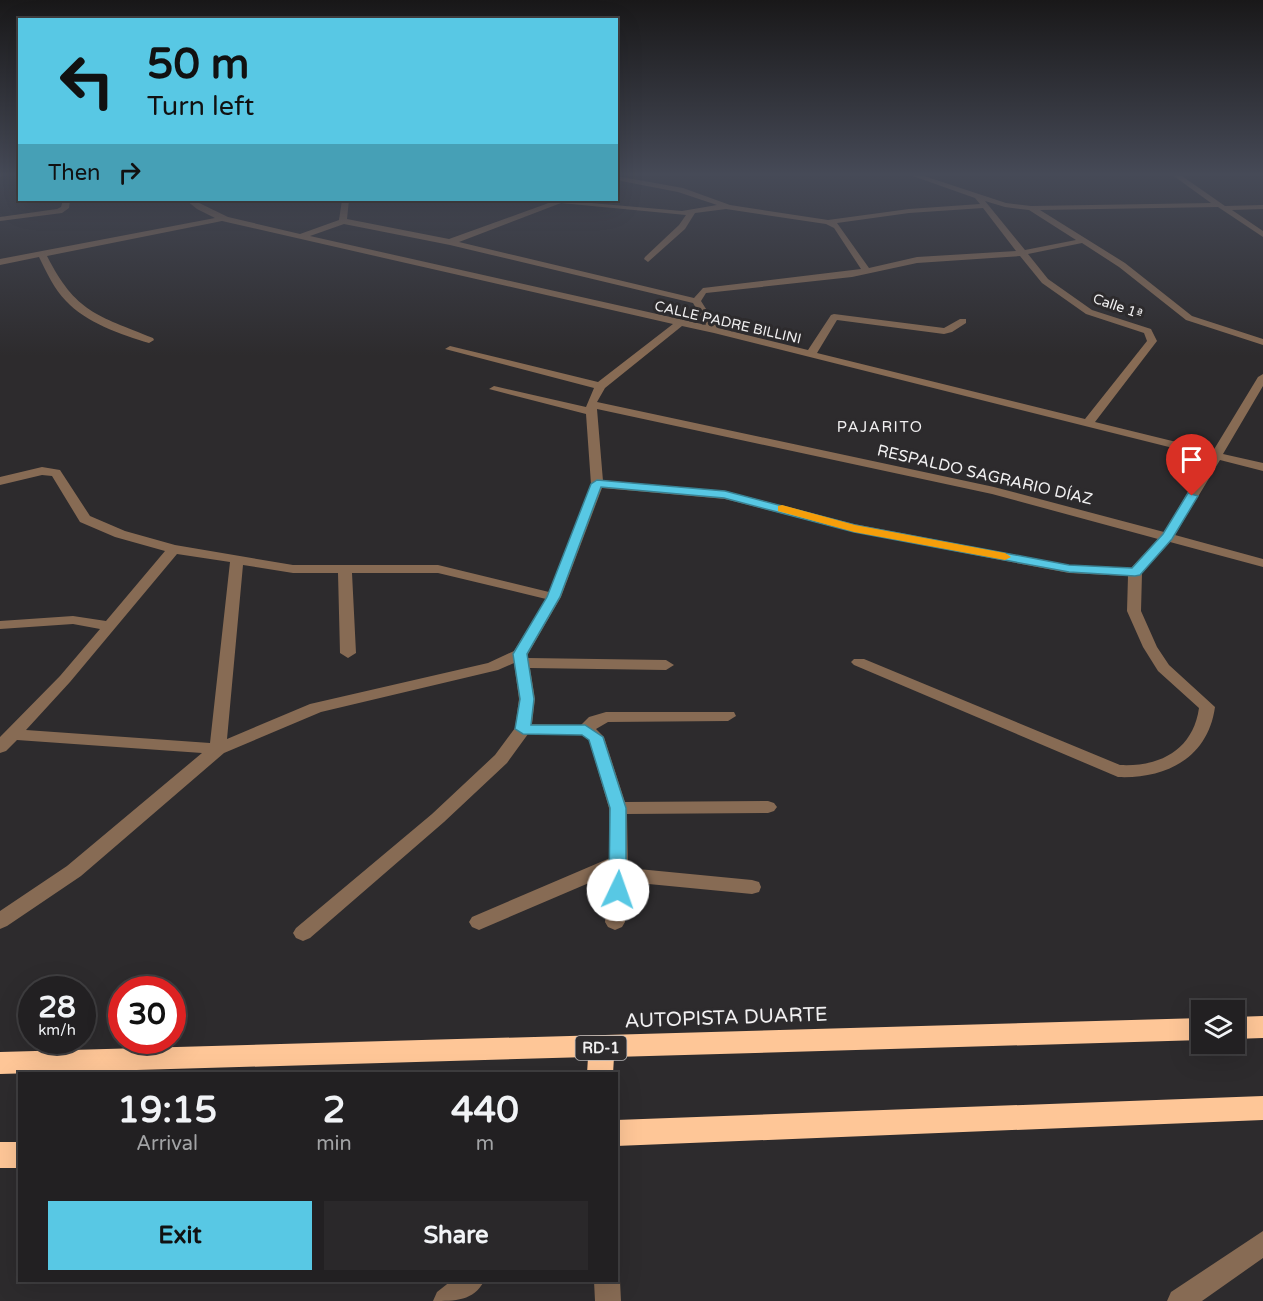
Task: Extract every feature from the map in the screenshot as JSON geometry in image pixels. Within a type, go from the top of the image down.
[{"type":"highway","points":[[1245,1028],[1263,1027]]},
{"type":"highway","name":"AUTOPISTA DUARTE","points":[[0,1063],[1191,1029]]},
{"type":"highway","points":[[600,1072],[602,1047]]},
{"type":"highway","points":[[618,1133],[1263,1108]]},
{"type":"highway","points":[[0,1155],[18,1155]]},
{"type":"street","points":[[0,262],[145,235]]},
{"type":"street","name":"CALLE PADRE BILLINI","points":[[291,235],[679,324],[714,330],[1263,467]]},
{"type":"street","points":[[300,237],[306,235]]},
{"type":"street","points":[[413,235],[696,301],[714,330]]},
{"type":"street","points":[[450,242],[470,235]]},
{"type":"street","points":[[648,259],[674,235]]},
{"type":"street","points":[[843,235],[866,270]]},
{"type":"street","name":"Calle 1ª","points":[[1008,235],[1045,281],[1071,301],[1089,312],[1148,331],[1152,341],[1088,423]]},
{"type":"street","points":[[1071,235],[1122,266],[1189,318],[1263,342]]},
{"type":"street","points":[[696,301],[703,291],[718,287],[866,270],[917,260],[1022,253],[1082,242]]},
{"type":"street","points":[[42,254],[58,285],[72,302],[92,315],[149,340]]},
{"type":"street","points":[[810,355],[834,317],[944,331],[963,321]]},
{"type":"street","points":[[303,933],[438,818],[501,759],[523,729],[527,699],[521,658],[554,597],[597,484],[591,408],[600,386],[679,324]]},
{"type":"street","points":[[450,349],[600,386]]},
{"type":"street","points":[[859,662],[1118,771],[1131,773],[1149,771],[1177,759],[1194,743],[1207,716],[1207,707],[1163,668],[1150,647],[1134,610],[1135,572],[1168,536],[1263,377]]},
{"type":"street","name":"RESPALDO SAGRARIO DÍAZ","points":[[495,389],[994,491],[1263,563]]},
{"type":"street","points":[[0,480],[42,471],[56,473],[85,519],[120,534],[174,549],[293,569],[438,569],[554,597]]},
{"type":"street","points":[[597,484],[725,495],[854,528],[999,556],[1069,569],[1135,572]]},
{"type":"street","points":[[0,747],[110,626],[174,549]]},
{"type":"street","points":[[218,749],[237,560]]},
{"type":"street","points":[[345,568],[348,652]]},
{"type":"street","points":[[0,625],[73,620],[110,626]]},
{"type":"street","points":[[0,921],[74,871],[218,749],[316,708],[493,667],[521,658],[666,665]]},
{"type":"street","points":[[585,730],[595,721],[606,717],[729,716]]},
{"type":"street","points":[[523,729],[585,730],[596,737],[618,808],[619,868],[615,922]]},
{"type":"street","points":[[14,734],[218,749]]},
{"type":"street","points":[[618,808],[768,807]]},
{"type":"street","points":[[479,922],[619,868],[753,887]]},
{"type":"street","points":[[1180,1301],[1263,1243]]},
{"type":"street","points":[[446,1301],[470,1282]]},
{"type":"street","points":[[607,1282],[608,1301]]},
{"type":"slow traffic","points":[[782,508],[854,528],[1005,557]]},
{"type":"district","name":"PAJARITO","points":[[880,427]]},
{"type":"route","points":[[618,890],[618,808],[614,788],[596,737],[585,730],[523,729],[527,699],[520,654],[554,597],[597,484],[670,488],[725,495],[854,528],[999,556],[1069,569],[1135,572],[1168,536],[1192,496]]}]
